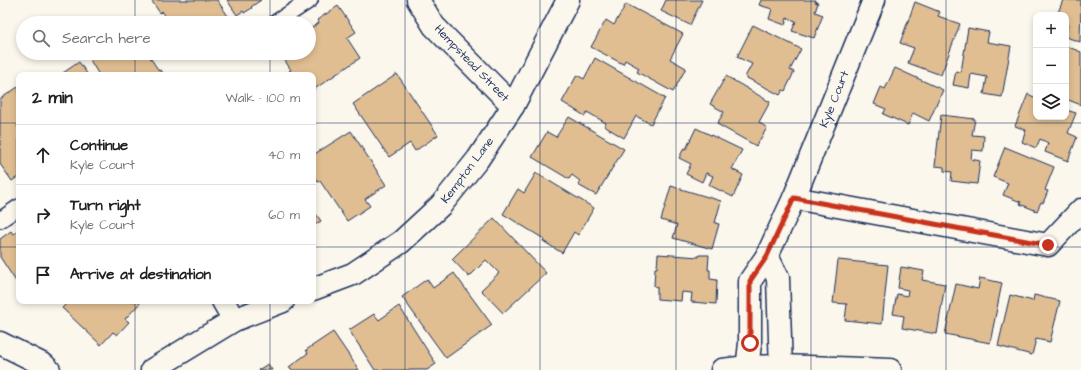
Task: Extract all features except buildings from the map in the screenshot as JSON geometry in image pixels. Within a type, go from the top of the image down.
[{"type":"street","name":"Hempstead Street","points":[[418,0],[434,26],[514,106]]},
{"type":"street","name":"Kempton Lane","points":[[316,288],[352,274],[402,242],[441,205],[478,159],[514,106],[568,0]]},
{"type":"street","name":"Kyle Court","points":[[747,368],[750,343],[750,281],[767,256],[794,198],[874,0]]},
{"type":"street","points":[[794,198],[1048,245],[1081,210]]},
{"type":"street","points":[[767,256],[778,278],[781,368]]},
{"type":"street","points":[[225,304],[234,320]]},
{"type":"street","points":[[152,370],[234,320],[275,304]]},
{"type":"street","points":[[0,343],[44,365],[50,370]]},
{"type":"street","points":[[722,370],[781,368],[890,370]]},
{"type":"lane","points":[[286,16],[310,0]]},
{"type":"lane","points":[[0,220],[16,209]]},
{"type":"route","points":[[750,343],[750,281],[767,256],[794,198],[1048,245]]}]
